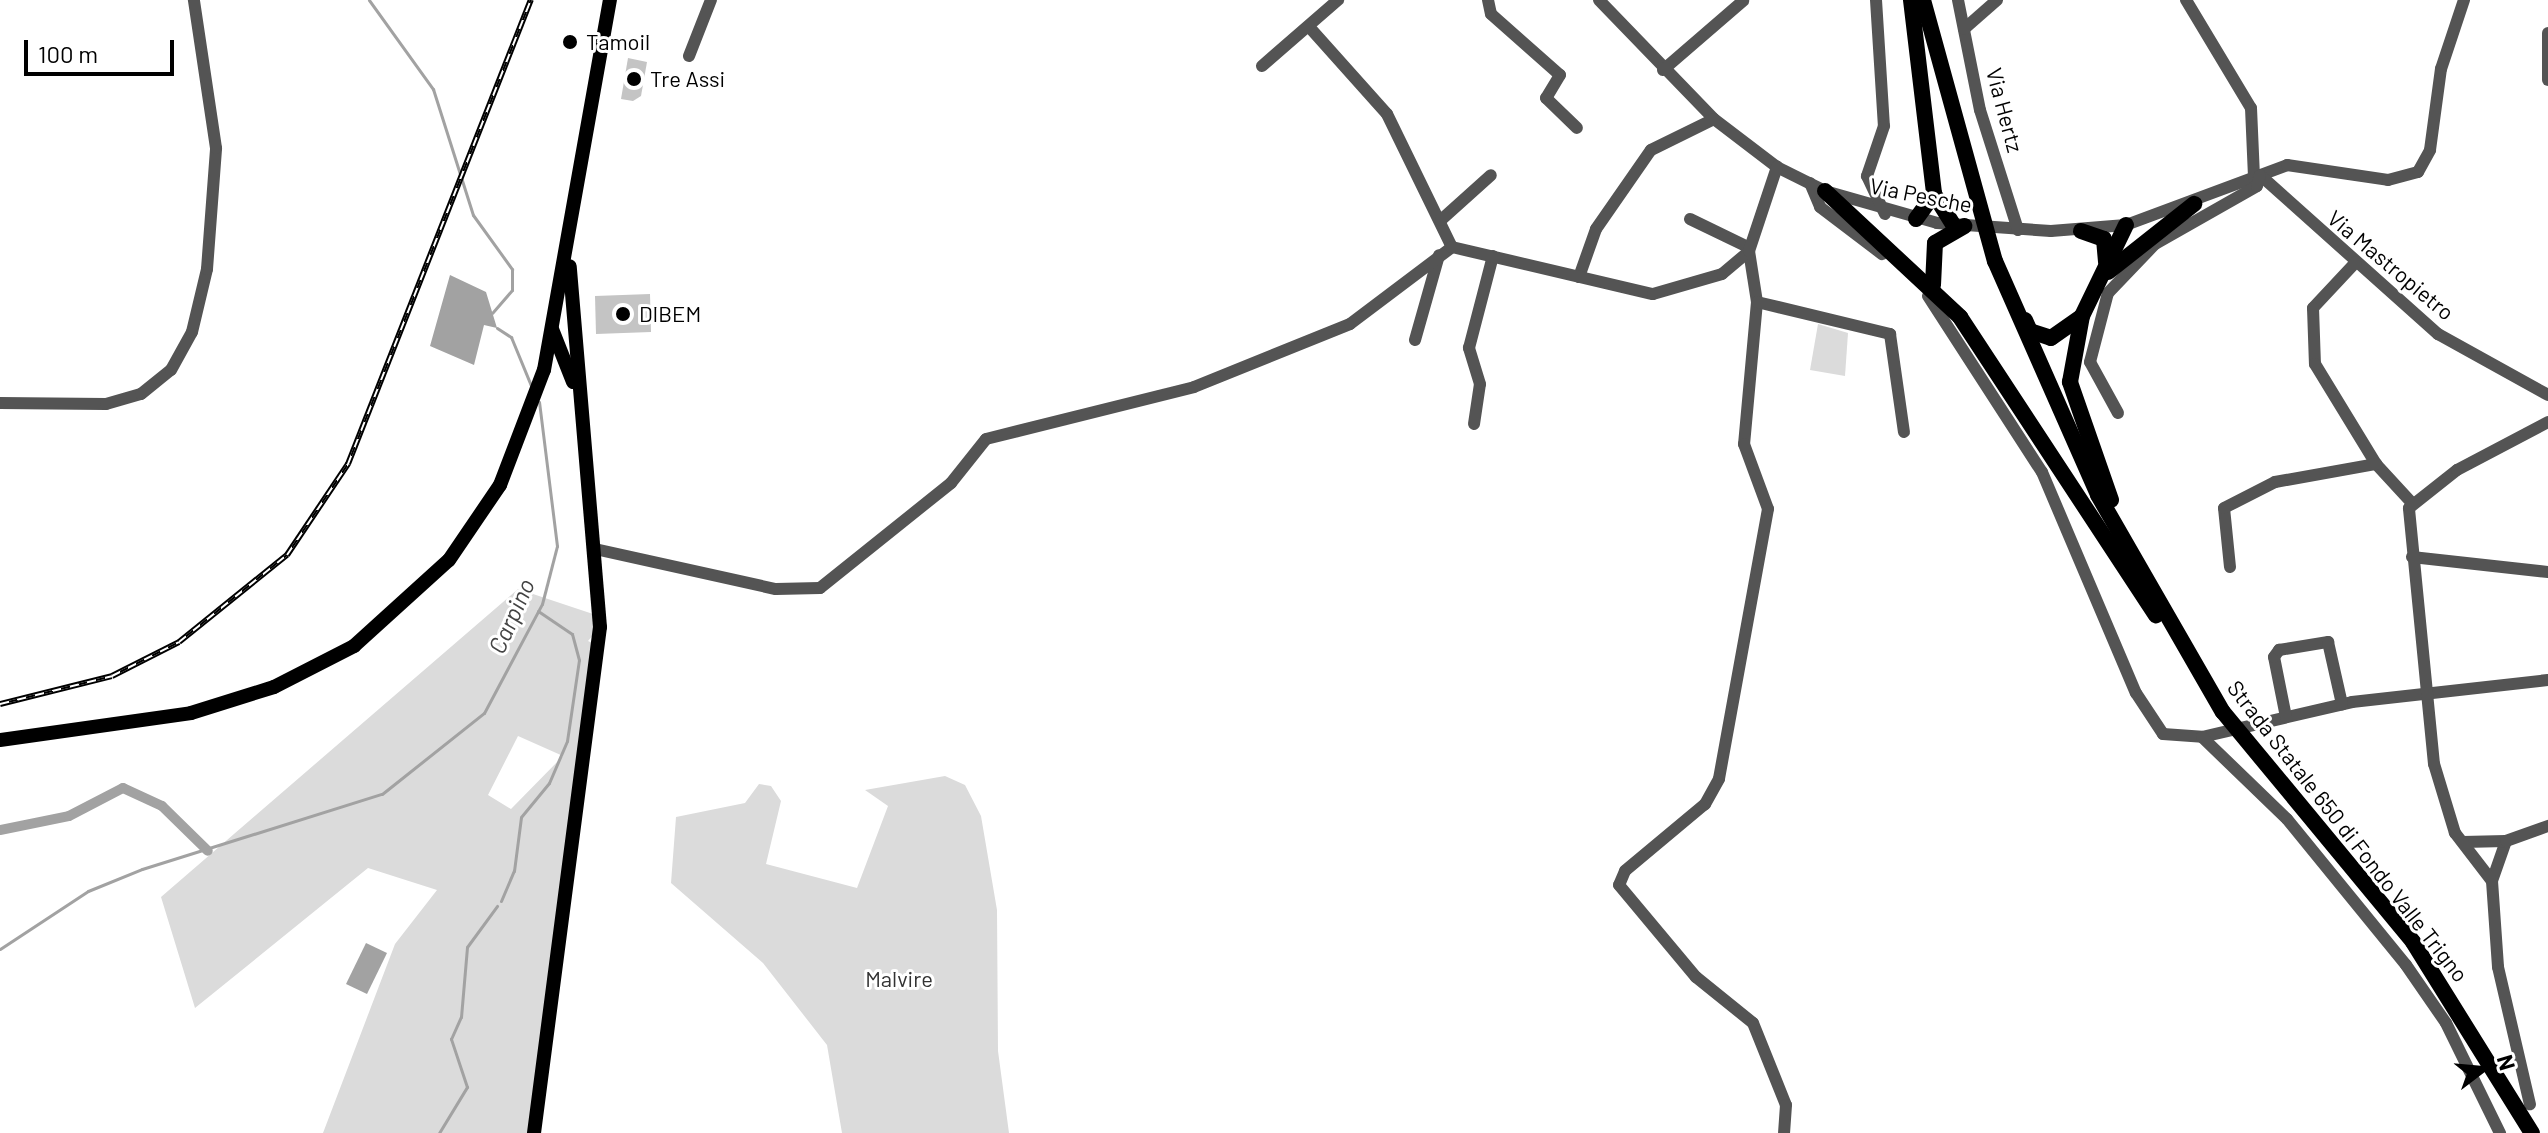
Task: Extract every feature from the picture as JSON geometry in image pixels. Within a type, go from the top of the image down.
[{"type":"highway","points":[[1911,0],[1934,194],[1959,225],[1935,243],[1933,285]]},
{"type":"highway","points":[[1923,0],[1964,165],[1995,261],[2067,435],[2177,640]]},
{"type":"highway","points":[[1817,187],[1933,285],[2135,591],[2177,640]]},
{"type":"highway","points":[[1916,219],[1934,194]]},
{"type":"highway","points":[[2101,279],[2194,204]]},
{"type":"highway","points":[[1995,261],[2040,337],[2065,334],[2082,316],[2126,225]]},
{"type":"highway","points":[[2121,261],[2130,246],[2126,225]]},
{"type":"highway","points":[[2081,231],[2106,244],[2101,279]]},
{"type":"highway","points":[[2082,316],[2070,382],[2077,417],[2144,579]]},
{"type":"highway","name":"Strada Statale 650 di Fondo Valle Trigno","points":[[2177,640],[2223,712],[2413,942],[2532,1133]]},
{"type":"main road","points":[[0,740],[228,703],[354,646],[449,560],[479,522],[517,450],[544,370],[610,0]]},
{"type":"main road","points":[[534,1133],[598,661],[595,549],[575,333],[573,210]]},
{"type":"main road","points":[[552,329],[575,333]]},
{"type":"main road","points":[[552,329],[570,370],[580,410]]},
{"type":"main road","points":[[544,370],[553,362],[570,370]]},
{"type":"street","points":[[0,403],[106,404],[141,394],[171,370],[192,332],[207,269],[216,148],[194,0]]},
{"type":"street","points":[[689,56],[711,0]]},
{"type":"street","points":[[1262,66],[1311,29],[1338,0]]},
{"type":"street","points":[[1488,0],[1491,14],[1560,75],[1546,98],[1577,128]]},
{"type":"street","name":"Via Pesche","points":[[1599,0],[1663,70],[1714,119],[1777,167],[1817,187],[1885,214],[1959,225],[2081,231],[2126,225],[2194,204],[2257,176],[2306,164],[2388,180],[2418,172],[2430,150],[2441,69],[2464,0]]},
{"type":"street","points":[[1876,0],[1884,126],[1867,176],[1885,214]]},
{"type":"street","name":"Via Hertz","points":[[1958,0],[1980,110],[2018,230]]},
{"type":"street","points":[[1964,29],[1997,0]]},
{"type":"street","points":[[2118,413],[2090,362],[2108,293],[2155,244],[2257,186],[2251,108],[2186,0]]},
{"type":"street","points":[[1663,70],[1743,1]]},
{"type":"street","points":[[1311,29],[1387,114],[1452,247]]},
{"type":"street","points":[[2548,33],[2548,80]]},
{"type":"street","points":[[1579,277],[1596,229],[1651,150],[1714,119]]},
{"type":"street","points":[[595,549],[763,587],[820,588],[951,483],[986,439],[1239,370],[1350,324],[1452,247],[1653,294],[1722,274],[1748,249],[1777,167]]},
{"type":"street","points":[[1441,220],[1491,175]]},
{"type":"street","name":"Via Mastropietro","points":[[2257,176],[2438,334],[2548,395]]},
{"type":"street","points":[[1817,187],[1820,207],[1919,284],[1947,318],[2042,472],[2150,720],[2170,737],[2207,736],[2265,726],[2286,717],[2342,704],[2424,691],[2548,680]]},
{"type":"street","points":[[1690,219],[1748,249]]},
{"type":"street","points":[[1748,249],[1757,302],[1743,430],[1768,509],[1719,779],[1705,804],[1625,871],[1619,885],[1696,977],[1753,1023],[1786,1105],[1784,1133]]},
{"type":"street","points":[[1415,340],[1439,255]]},
{"type":"street","points":[[1474,424],[1480,384],[1469,348],[1493,256]]},
{"type":"street","points":[[2356,262],[2313,308],[2311,343],[2324,390],[2376,464],[2410,501],[2424,691],[2444,809],[2463,842],[2492,881]]},
{"type":"street","points":[[1757,302],[1890,334],[1904,432]]},
{"type":"street","points":[[2410,501],[2548,422]]},
{"type":"street","points":[[2230,567],[2224,508],[2275,482],[2376,464]]},
{"type":"street","points":[[2412,557],[2548,572]]},
{"type":"street","points":[[2286,717],[2274,657],[2279,650],[2328,642],[2342,704]]},
{"type":"street","points":[[2207,736],[2287,819],[2413,974],[2446,1023],[2500,1133]]},
{"type":"street","points":[[2463,842],[2506,841],[2548,826]]},
{"type":"street","points":[[2506,841],[2492,881],[2503,1007],[2530,1104]]},
{"type":"green space","points":[[1818,324],[1848,333],[1845,376],[1810,370]]},
{"type":"green space","points":[[518,589],[599,616],[600,627],[588,641],[599,646],[532,1133],[323,1133],[395,944],[437,890],[368,868],[195,1008],[161,897]],"holes":[[[518,736],[563,756],[511,809],[488,795]]]},
{"type":"green space","name":"Malvire","points":[[945,776],[965,785],[981,816],[997,910],[998,1051],[1009,1133],[842,1133],[827,1045],[763,963],[671,883],[676,817],[745,803],[759,784],[771,786],[781,801],[766,864],[857,888],[888,806],[865,790]]},
{"type":"shaded area","points":[[450,275],[486,292],[497,328],[484,325],[474,365],[430,346]]},
{"type":"shaded area","points":[[366,943],[387,953],[367,994],[346,984]]},
{"type":"building","name":"Tre Assi","points":[[628,58],[647,62],[641,96],[633,101],[621,99]]},
{"type":"building","name":"DIBEM","points":[[650,294],[651,332],[596,334],[595,296]]},
{"type":"waterway","name":"Carpino","points":[[369,0],[433,89],[473,215],[512,269],[512,290],[492,313]]},
{"type":"waterway","name":"Carpino","points":[[497,328],[511,337],[532,388]]},
{"type":"waterway","name":"Carpino","points":[[0,949],[88,891],[142,869],[382,794],[484,713],[542,604],[557,546],[539,402]]},
{"type":"waterway","points":[[501,901],[514,871],[521,817],[549,783],[567,741],[579,660],[572,634],[538,611]]},
{"type":"waterway","points":[[0,830],[69,816],[123,788],[162,806],[208,851]]},
{"type":"waterway","points":[[439,1133],[467,1087],[451,1039],[461,1017],[467,947],[497,906]]},
{"type":"railway","points":[[0,704],[112,676],[179,642],[287,555],[348,464],[531,0]]},
{"type":"place","name":"Tamoil","points":[[570,42]]},
{"type":"place","name":"Tre Assi","points":[[634,79]]},
{"type":"place","name":"DIBEM","points":[[623,314]]}]
